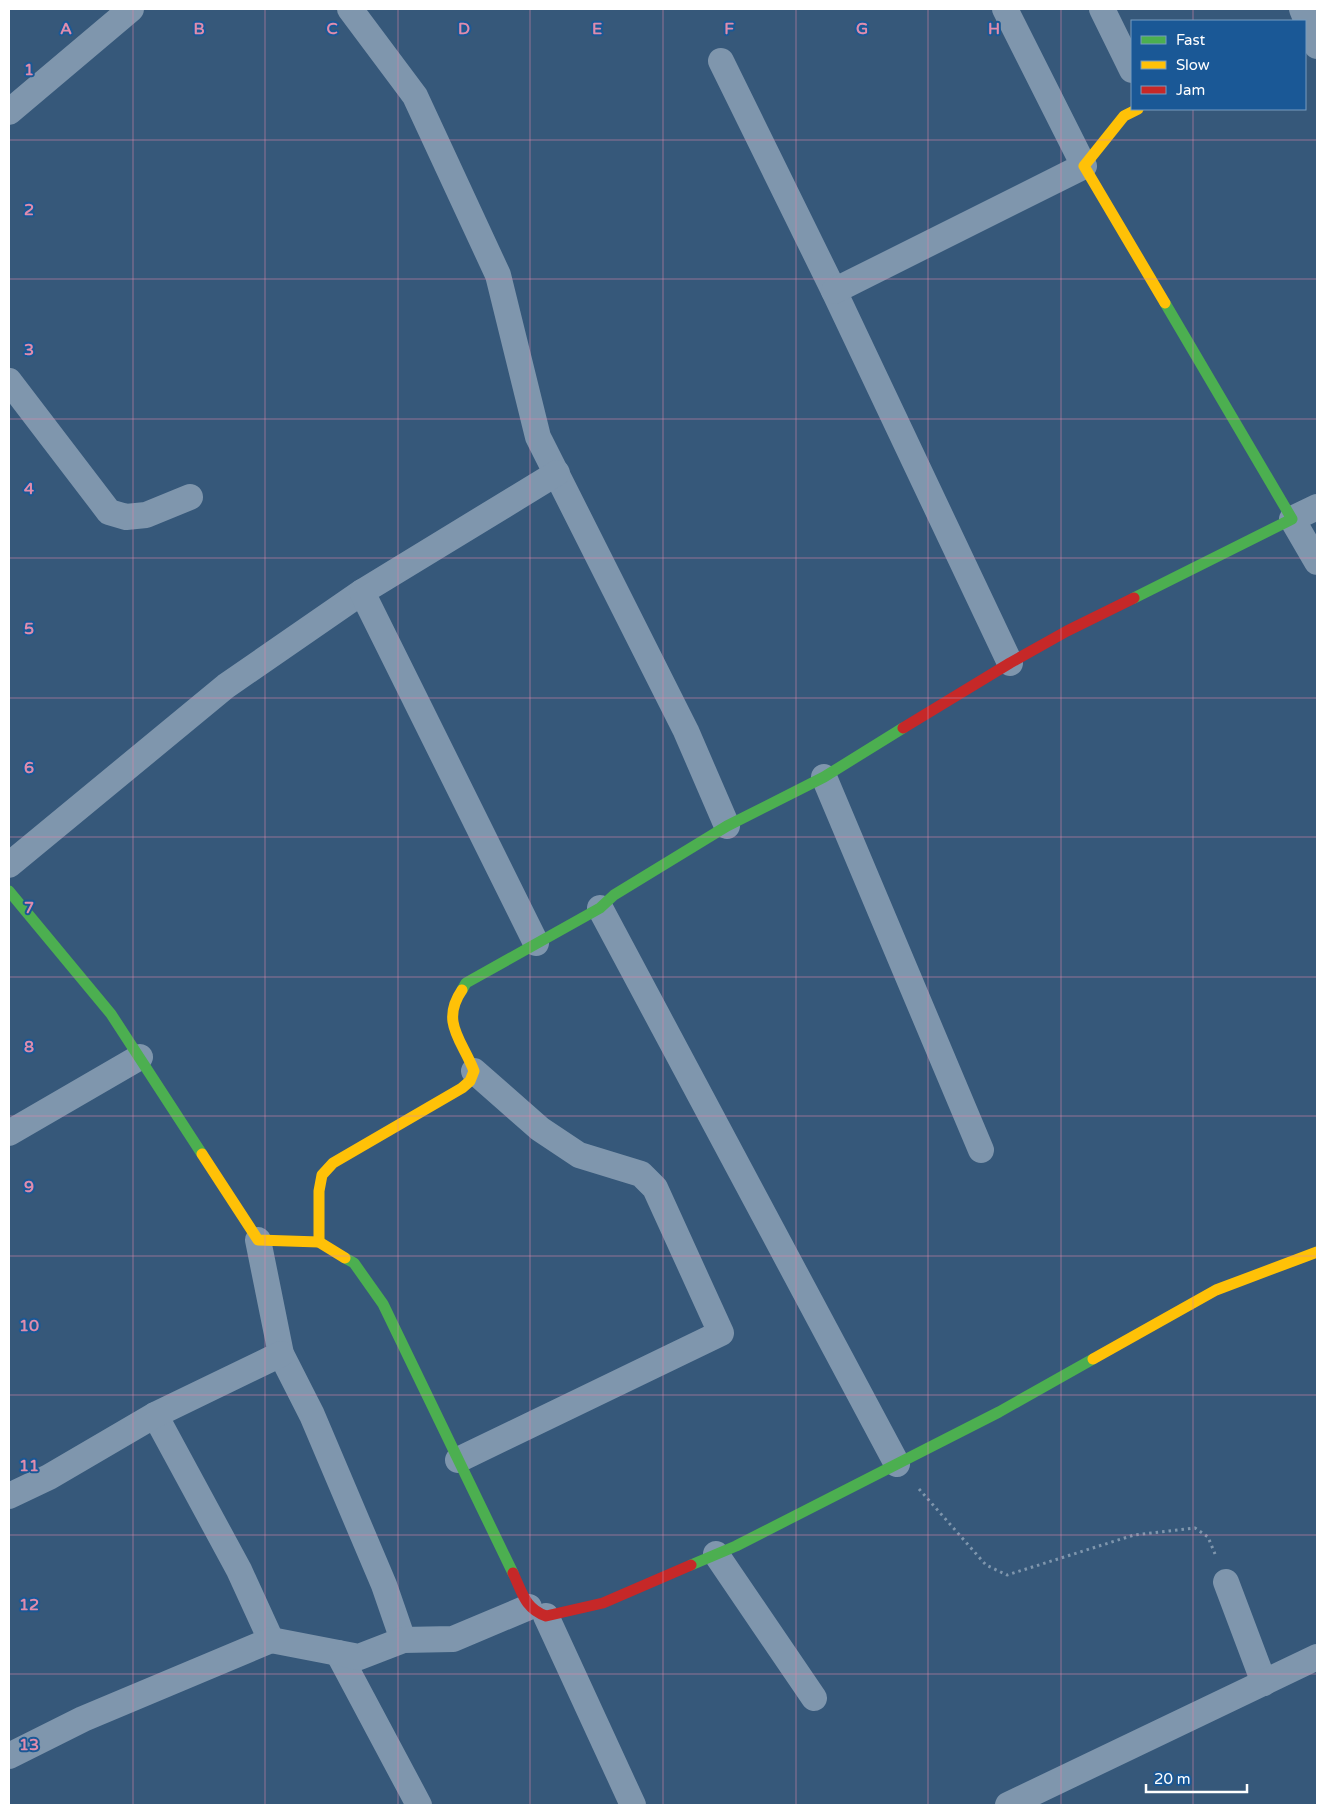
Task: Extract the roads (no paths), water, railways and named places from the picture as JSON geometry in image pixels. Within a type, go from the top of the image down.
[{"type":"street","points":[[9,111],[131,9]]},
{"type":"street","points":[[350,9],[415,96],[498,275],[538,437],[686,730],[727,826]]},
{"type":"street","points":[[1005,9],[1084,166],[1317,562]]},
{"type":"street","points":[[1102,9],[1131,68]]},
{"type":"street","points":[[1306,14],[1317,46]]},
{"type":"street","points":[[721,61],[834,291],[1010,663]]},
{"type":"street","points":[[834,291],[1084,166],[1124,116],[1136,110]]},
{"type":"street","points":[[9,381],[109,512],[126,517],[146,515],[190,497]]},
{"type":"street","points":[[9,865],[226,686],[362,592],[557,473]]},
{"type":"street","points":[[458,1460],[721,1333],[655,1188],[641,1174],[579,1155],[540,1129],[474,1071],[470,1058],[452,1024],[451,1013],[454,1002],[466,984],[600,908],[614,895],[727,826],[824,777],[1010,663],[1067,631],[1317,507]]},
{"type":"street","points":[[362,592],[536,943]]},
{"type":"street","points":[[824,777],[981,1150]]},
{"type":"street","points":[[9,891],[111,1014],[258,1240],[281,1354],[312,1415],[384,1585],[403,1640]]},
{"type":"street","points":[[600,908],[897,1464]]},
{"type":"street","points":[[9,1133],[140,1058]]},
{"type":"street","points":[[319,1242],[319,1191],[322,1175],[333,1163],[462,1088],[470,1081],[474,1071]]},
{"type":"street","points":[[258,1240],[319,1242],[354,1263],[383,1304],[458,1460],[538,1612],[633,1805]]},
{"type":"street","points":[[9,1756],[83,1720],[271,1640],[359,1657],[403,1640],[453,1639],[538,1612],[603,1603],[736,1546],[999,1412],[1216,1290],[1317,1252]]},
{"type":"street","points":[[9,1496],[49,1477],[155,1415],[281,1354]]},
{"type":"street","points":[[155,1415],[239,1570],[271,1640]]},
{"type":"street","points":[[716,1554],[814,1698]]},
{"type":"street","points":[[1226,1582],[1264,1682]]},
{"type":"street","points":[[338,1653],[419,1805]]},
{"type":"street","points":[[1008,1805],[1317,1657]]}]
